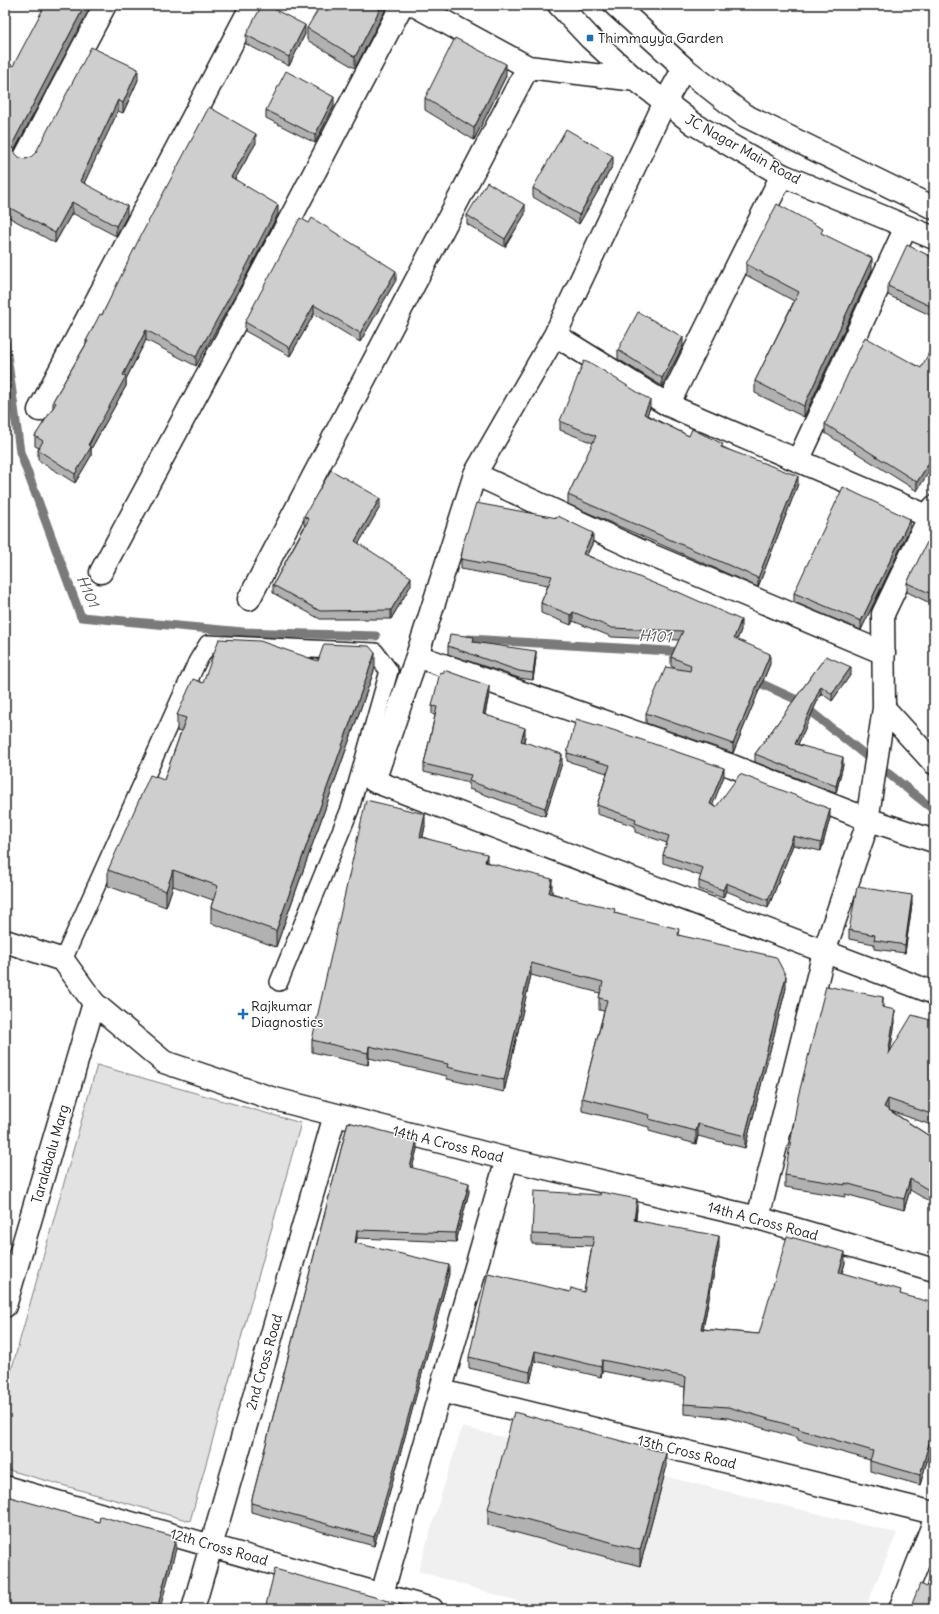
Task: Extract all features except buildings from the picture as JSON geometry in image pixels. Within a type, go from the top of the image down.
[{"type":"street","points":[[25,157],[105,5]]},
{"type":"street","points":[[39,410],[252,5]]},
{"type":"street","points":[[101,572],[251,293],[402,5]]},
{"type":"street","points":[[414,5],[528,67],[636,80]]},
{"type":"street","name":"JC Nagar Main Road","points":[[559,5],[590,38],[636,80],[694,124],[782,175],[934,238]]},
{"type":"street","points":[[615,5],[684,68],[744,115],[888,188],[934,208]]},
{"type":"street","points":[[249,599],[528,67]]},
{"type":"street","points":[[684,68],[665,102],[555,335],[475,474],[417,656],[374,782],[934,993]]},
{"type":"street","points":[[668,405],[782,175]]},
{"type":"street","points":[[798,462],[906,227]]},
{"type":"street","points":[[555,335],[668,405],[798,462],[932,512],[883,614],[884,708],[866,828],[824,952],[758,1218]]},
{"type":"street","points":[[475,474],[641,550],[884,653]]},
{"type":"street","points":[[417,656],[732,766],[867,819],[934,841]]},
{"type":"street","points":[[884,708],[934,764]]},
{"type":"street","points":[[5,941],[64,960]]},
{"type":"street","name":"14th A Cross Road","points":[[64,960],[94,1003],[164,1062],[271,1098],[507,1159],[758,1218],[934,1270]]},
{"type":"street","name":"Taralabalu Marg","points":[[5,1306],[94,1003]]},
{"type":"street","name":"2nd Cross Road","points":[[193,1609],[335,1115]]},
{"type":"street","points":[[382,1594],[507,1159]]},
{"type":"street","name":"13th Cross Road","points":[[441,1391],[934,1513]]},
{"type":"street","name":"12th Cross Road","points":[[5,1487],[432,1609]]},
{"type":"street","points":[[900,1609],[934,1522]]},
{"type":"lane","points":[[64,960],[197,662],[208,644],[375,652],[390,671],[350,809],[278,982]]},
{"type":"shaded area","points":[[97,1065],[301,1123],[190,1521],[5,1469],[5,1393]]},
{"type":"shaded area","points":[[462,1427],[897,1533],[865,1609],[543,1609],[418,1571]]},
{"type":"waterway","name":"H101","points":[[5,340],[20,452],[81,617],[243,632],[376,636]]},
{"type":"waterway","name":"H101","points":[[469,639],[686,652]]},
{"type":"waterway","name":"H101","points":[[751,679],[795,699],[934,810]]},
{"type":"place","name":"Thimmayya Garden","points":[[590,38]]},
{"type":"place","name":"Rajkumar Diagnostics","points":[[243,1014]]}]
